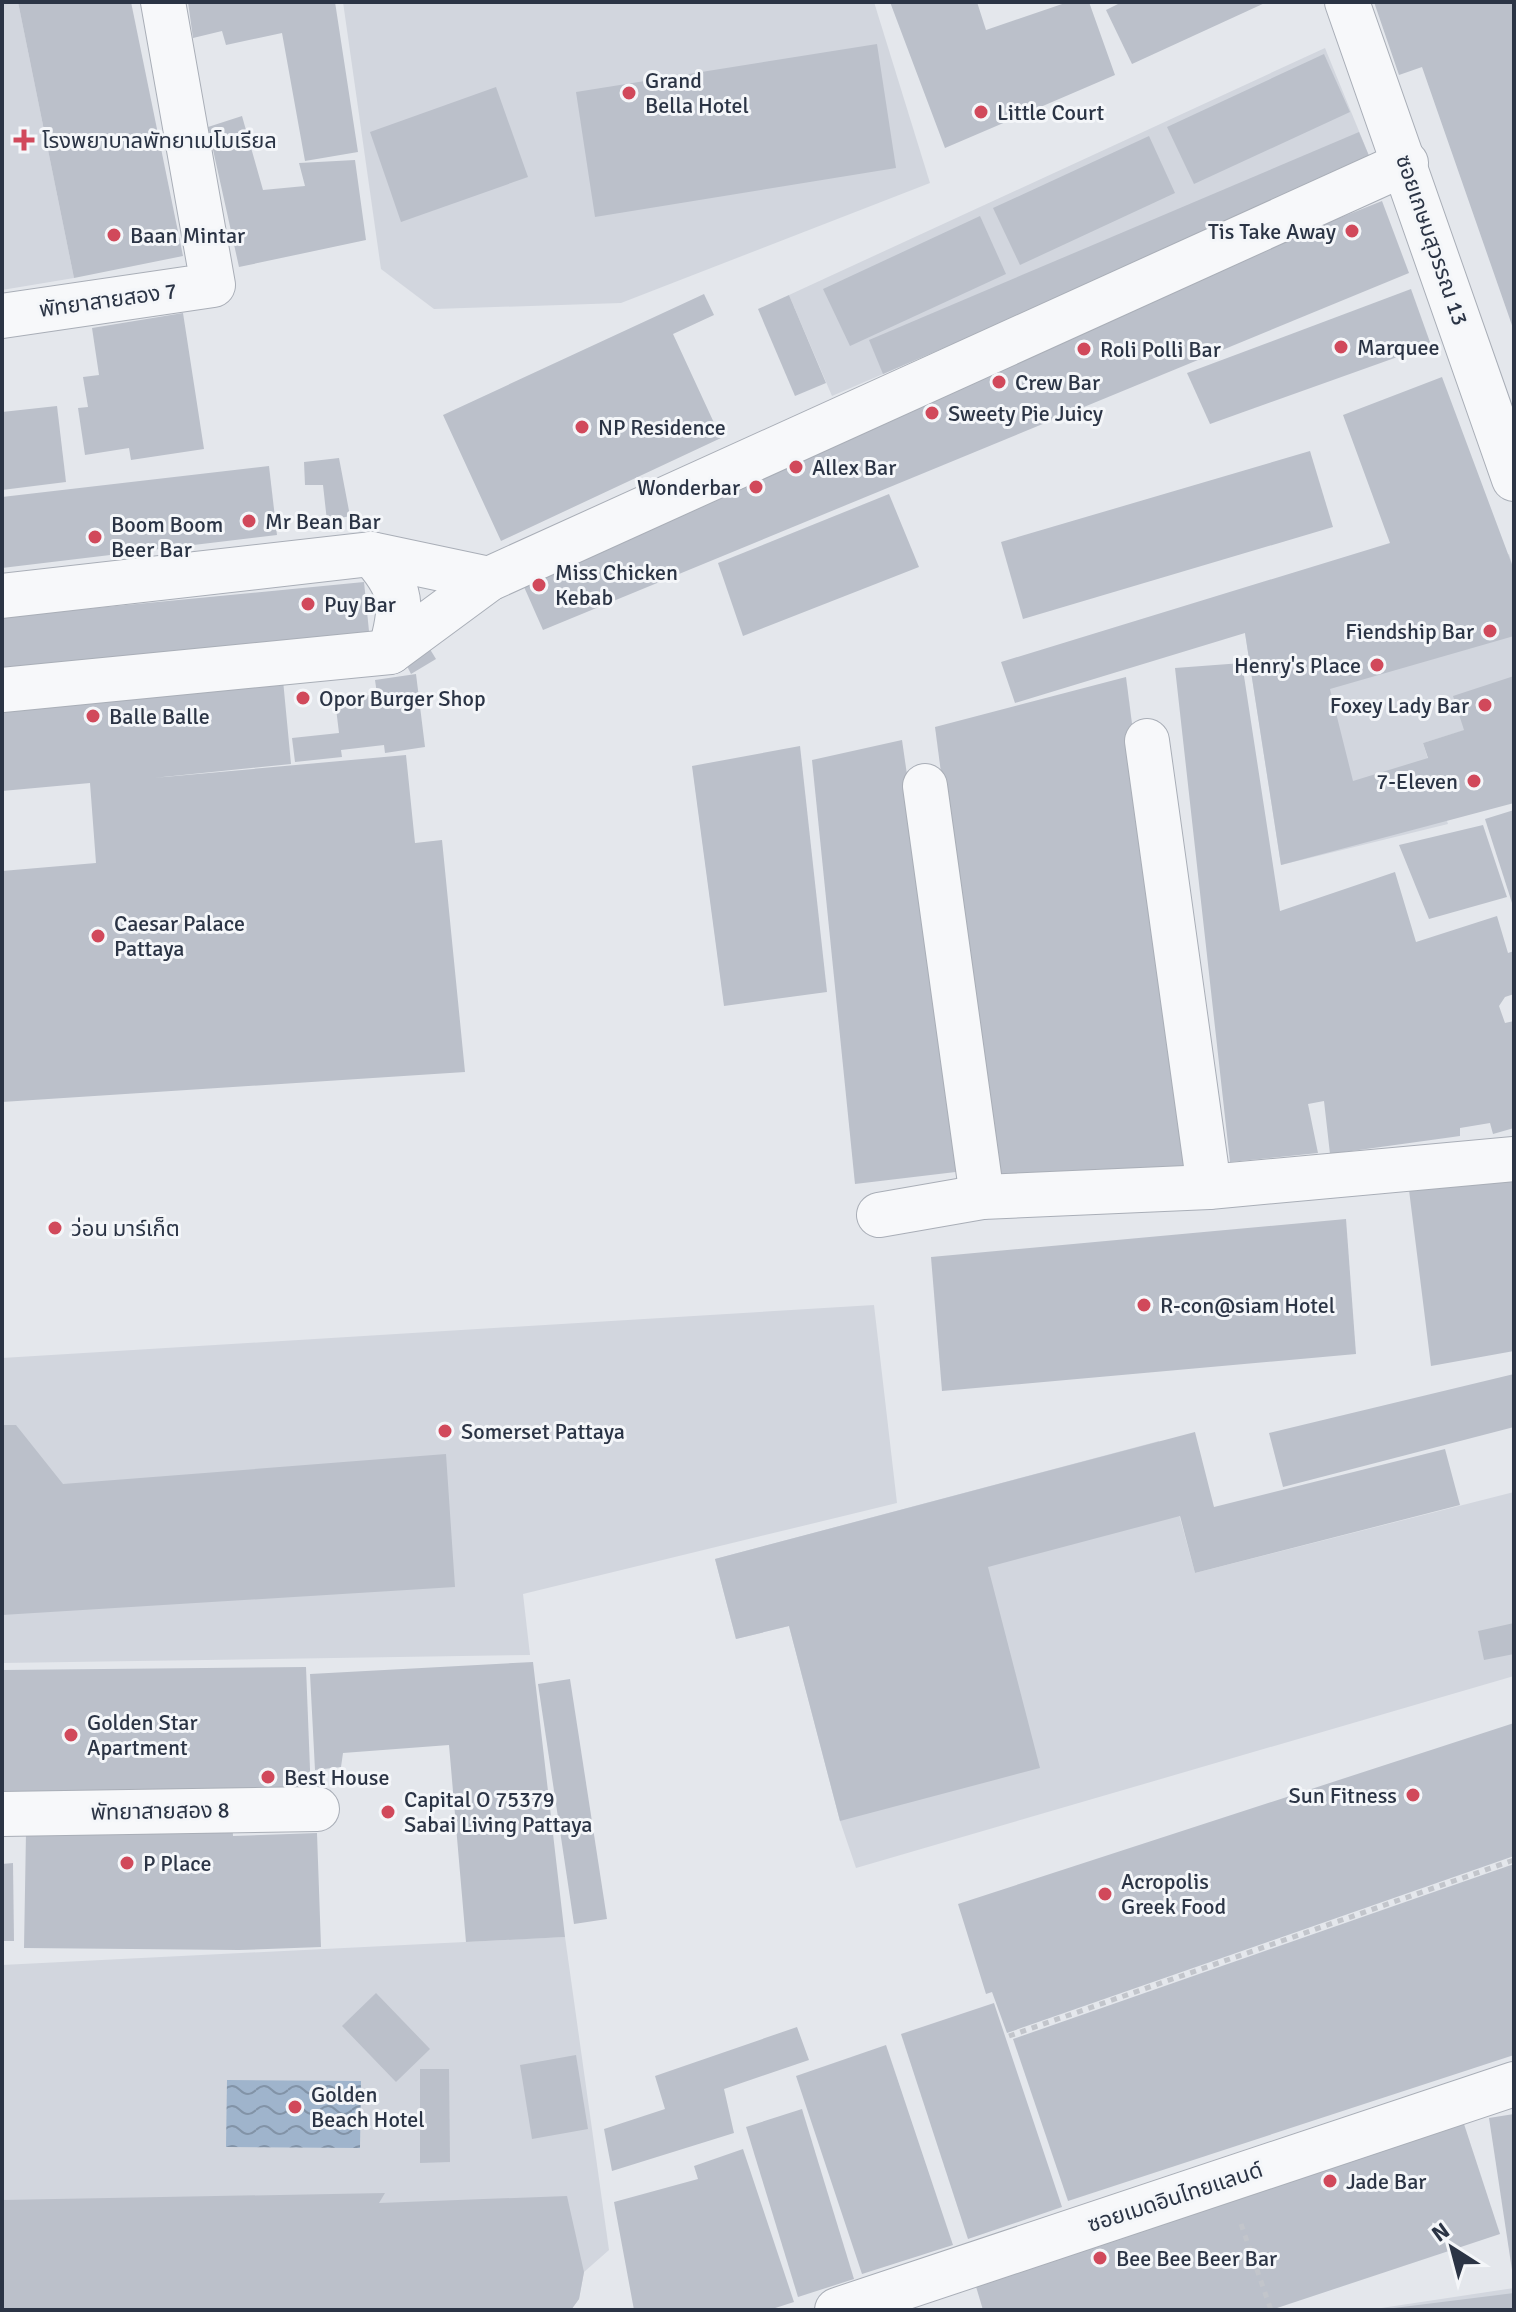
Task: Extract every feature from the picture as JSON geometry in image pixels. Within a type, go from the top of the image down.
[{"type":"street","name":"พัทยาสายสอง 7","points":[[2,316],[213,285],[163,2]]},
{"type":"street","name":"ซอยเกษมสุวรรณ 13","points":[[1347,2],[1406,163],[1500,386],[1514,479]]},
{"type":"street","points":[[2,690],[390,652],[489,579],[1406,163]]},
{"type":"street","points":[[2,596],[371,554],[489,579]]},
{"type":"street","points":[[371,554],[392,577],[398,596],[399,622],[390,652]]},
{"type":"street","points":[[1147,741],[1209,1187]]},
{"type":"street","points":[[925,786],[982,1197]]},
{"type":"street","points":[[879,1215],[982,1197],[1209,1187],[1514,1159]]},
{"type":"street","name":"พัทยาสายสอง 8","points":[[2,1814],[317,1809]]},
{"type":"street","name":"ซอยเมดอินไทยแลนด์","points":[[837,2310],[1514,2084]]},
{"type":"path","points":[[1009,2036],[1514,1860]]},
{"type":"path","points":[[1227,2180],[1271,2310]]},
{"type":"shaded area","name":"โรงพยาบาลพัทยาเมโมเรียล","points":[[2,2],[18,2],[74,278],[2,290]]},
{"type":"shaded area","name":"Grand Bella Hotel","points":[[343,2],[874,2],[930,183],[621,303],[434,309],[381,269]]},
{"type":"shaded area","points":[[1325,48],[1372,163],[832,396],[789,295]]},
{"type":"shaded area","points":[[1509,554],[1514,570],[1514,715],[1423,743],[1448,824],[1281,865],[1245,633]]},
{"type":"shaded area","name":"Somerset Pattaya","points":[[874,1305],[897,1503],[523,1594],[530,1655],[2,1663],[2,1358]]},
{"type":"shaded area","points":[[1159,1441],[1195,1573],[1514,1492],[1514,1676],[856,1868],[840,1821],[789,1626],[736,1639],[715,1559]]},
{"type":"shaded area","name":"Golden Beach Hotel","points":[[565,1937],[609,2250],[584,2272],[579,2299],[571,2310],[2,2310],[2,1965]]},
{"type":"shaded area","points":[[1514,2288],[1514,2310],[1368,2310]]},
{"type":"water","points":[[227,2080],[361,2081],[360,2148],[226,2147]]},
{"type":"building","points":[[18,2],[131,2],[183,256],[74,278]]},
{"type":"building","points":[[188,2],[335,2],[358,152],[305,161],[282,33],[226,45],[222,31],[193,38]]},
{"type":"building","name":"Little Court","points":[[890,2],[977,2],[986,30],[1068,2],[1089,2],[1115,75],[945,148]]},
{"type":"building","points":[[1122,2],[1267,2],[1132,64],[1106,10]]},
{"type":"building","points":[[1374,2],[1514,2],[1514,331],[1422,67],[1399,75]]},
{"type":"building","points":[[877,44],[896,168],[595,217],[576,92]]},
{"type":"building","points":[[1324,54],[1350,112],[1194,184],[1167,127]]},
{"type":"building","points":[[496,87],[528,177],[401,222],[370,132]]},
{"type":"building","points":[[242,116],[263,190],[305,186],[299,163],[355,160],[366,240],[239,267],[208,127]]},
{"type":"building","points":[[1359,132],[1372,163],[883,374],[869,340]]},
{"type":"building","points":[[1149,136],[1175,193],[1020,265],[993,208]]},
{"type":"building","points":[[1382,201],[1409,273],[543,630],[521,580],[1127,303]]},
{"type":"building","points":[[980,216],[1006,274],[850,346],[823,289]]},
{"type":"building","name":"Marquee","points":[[1411,289],[1431,345],[1210,424],[1187,373]]},
{"type":"building","name":"NP Residence","points":[[704,294],[714,315],[673,334],[721,438],[501,541],[443,415]]},
{"type":"building","points":[[789,295],[826,383],[795,396],[758,309]]},
{"type":"building","points":[[183,313],[204,449],[131,460],[129,448],[85,455],[78,408],[88,407],[83,377],[99,375],[92,328]]},
{"type":"building","points":[[1442,377],[1514,570],[1514,636],[1330,689],[1353,781],[1428,758],[1423,743],[1464,730],[1453,696],[1514,676],[1514,803],[1281,865],[1245,633],[1015,703],[1001,662],[1390,543],[1343,415]]},
{"type":"building","points":[[57,406],[66,482],[2,490],[2,412]]},
{"type":"building","points":[[1310,451],[1333,527],[1023,619],[1001,542]]},
{"type":"building","points":[[339,458],[350,516],[327,521],[323,485],[305,485],[304,462]]},
{"type":"building","points":[[269,466],[277,535],[2,568],[2,497]]},
{"type":"building","points":[[889,494],[919,567],[743,636],[718,563]]},
{"type":"building","points":[[364,582],[370,641],[2,677],[2,617]]},
{"type":"building","points":[[428,646],[436,659],[411,674],[404,660]]},
{"type":"building","points":[[1242,663],[1280,911],[1395,872],[1416,942],[1497,916],[1508,953],[1514,951],[1514,994],[1505,997],[1499,1006],[1505,1023],[1514,1021],[1514,1128],[1493,1134],[1490,1123],[1460,1128],[1460,1136],[1330,1154],[1324,1101],[1308,1104],[1318,1153],[1230,1162],[1175,668]]},
{"type":"building","points":[[416,674],[425,747],[385,753],[384,745],[341,750],[342,757],[295,762],[292,738],[339,733],[335,700],[377,694],[375,680]]},
{"type":"building","points":[[1126,677],[1189,1166],[995,1183],[935,727]]},
{"type":"building","points":[[283,680],[291,764],[153,778],[406,755],[415,843],[442,840],[465,1072],[2,1102],[2,871],[96,863],[90,783],[2,791],[2,706]]},
{"type":"building","points":[[902,740],[964,1171],[855,1184],[812,760]]},
{"type":"building","points":[[800,746],[827,992],[724,1006],[692,766]]},
{"type":"building","points":[[1514,810],[1514,906],[1513,906],[1485,819]]},
{"type":"building","points":[[1483,825],[1507,897],[1429,919],[1399,845]]},
{"type":"building","points":[[1514,1175],[1514,1351],[1431,1366],[1409,1190]]},
{"type":"building","name":"R-con@siam Hotel","points":[[1346,1219],[1356,1354],[942,1391],[931,1257]]},
{"type":"building","points":[[1514,1374],[1514,1427],[1283,1487],[1269,1433]]},
{"type":"building","points":[[2,1425],[16,1425],[63,1484],[446,1454],[455,1587],[2,1615]]},
{"type":"building","points":[[1195,1432],[1214,1507],[1445,1449],[1460,1505],[1195,1573],[1180,1516],[988,1567],[1040,1768],[840,1821],[789,1626],[736,1639],[715,1559]]},
{"type":"building","points":[[1514,1623],[1514,1654],[1484,1660],[1478,1631]]},
{"type":"building","points":[[533,1662],[565,1937],[466,1942],[449,1745],[343,1753],[341,1767],[315,1770],[310,1674]]},
{"type":"building","points":[[306,1667],[311,1795],[2,1794],[2,1670]]},
{"type":"building","points":[[570,1679],[607,1919],[574,1924],[538,1684]]},
{"type":"building","points":[[1514,1723],[1514,1856],[1007,2033],[992,1992],[986,1994],[958,1904]]},
{"type":"building","points":[[232,1821],[233,1836],[317,1833],[321,1947],[239,1950],[24,1948],[26,1832]]},
{"type":"building","points":[[13,1863],[14,1941],[2,1941],[2,1864]]},
{"type":"building","points":[[1514,1864],[1514,2055],[1068,2201],[1013,2039]]},
{"type":"building","points":[[376,1993],[430,2049],[396,2082],[342,2026]]},
{"type":"building","points":[[994,2003],[1062,2207],[968,2239],[901,2034]]},
{"type":"building","points":[[797,2027],[809,2060],[724,2089],[734,2133],[612,2171],[604,2129],[665,2109],[655,2076]]},
{"type":"building","points":[[886,2045],[953,2245],[862,2274],[796,2076]]},
{"type":"building","points":[[576,2055],[588,2129],[532,2139],[520,2065]]},
{"type":"building","points":[[420,2069],[449,2069],[450,2162],[420,2163]]},
{"type":"building","points":[[802,2109],[854,2279],[798,2297],[746,2127]]},
{"type":"building","points":[[1514,2114],[1514,2270],[1512,2270],[1489,2118]]},
{"type":"building","points":[[1464,2124],[1500,2234],[1271,2310],[983,2310],[974,2280]]},
{"type":"building","points":[[743,2149],[794,2302],[769,2310],[634,2310],[614,2202],[698,2179],[694,2166]]},
{"type":"building","points":[[385,2193],[379,2203],[567,2196],[584,2272],[579,2299],[571,2310],[2,2310],[2,2200]]},
{"type":"building","points":[[1514,2293],[1514,2310],[1394,2310],[1394,2308]]},
{"type":"place","name":"Grand Bella Hotel","points":[[629,93]]},
{"type":"place","name":"Little Court","points":[[981,112]]},
{"type":"place","name":"โรงพยาบาลพัทยาเมโมเรียล","points":[[24,140]]},
{"type":"place","name":"Tis Take Away","points":[[1352,231]]},
{"type":"place","name":"Baan Mintar","points":[[114,235]]},
{"type":"place","name":"Marquee","points":[[1341,347]]},
{"type":"place","name":"Roli Polli Bar","points":[[1084,349]]},
{"type":"place","name":"Crew Bar","points":[[999,382]]},
{"type":"place","name":"Sweety Pie Juicy","points":[[932,413]]},
{"type":"place","name":"NP Residence","points":[[582,427]]},
{"type":"place","name":"Allex Bar","points":[[796,467]]},
{"type":"place","name":"Wonderbar","points":[[756,487]]},
{"type":"place","name":"Mr Bean Bar","points":[[249,521]]},
{"type":"place","name":"Boom Boom Beer Bar","points":[[95,537]]},
{"type":"place","name":"Miss Chicken Kebab","points":[[539,585]]},
{"type":"place","name":"Puy Bar","points":[[308,604]]},
{"type":"place","name":"Fiendship Bar","points":[[1490,631]]},
{"type":"place","name":"Henry's Place","points":[[1377,665]]},
{"type":"place","name":"Opor Burger Shop","points":[[303,698]]},
{"type":"place","name":"Foxey Lady Bar","points":[[1485,705]]},
{"type":"place","name":"Balle Balle","points":[[93,716]]},
{"type":"place","name":"7-Eleven","points":[[1474,781]]},
{"type":"place","name":"Caesar Palace Pattaya","points":[[98,936]]},
{"type":"place","name":"ว่อน มาร์เก็ต","points":[[55,1228]]},
{"type":"place","name":"R-con@siam Hotel","points":[[1144,1305]]},
{"type":"place","name":"Somerset Pattaya","points":[[445,1431]]},
{"type":"place","name":"Golden Star Apartment","points":[[71,1735]]},
{"type":"place","name":"Best House","points":[[268,1777]]},
{"type":"place","name":"Sun Fitness","points":[[1413,1795]]},
{"type":"place","name":"Capital O 75379 Sabai Living Pattaya","points":[[388,1812]]},
{"type":"place","name":"P Place","points":[[127,1863]]},
{"type":"place","name":"Acropolis Greek Food","points":[[1105,1894]]},
{"type":"place","name":"Golden Beach Hotel","points":[[295,2107]]},
{"type":"place","name":"Jade Bar","points":[[1330,2181]]},
{"type":"place","name":"Bee Bee Beer Bar","points":[[1100,2258]]}]
